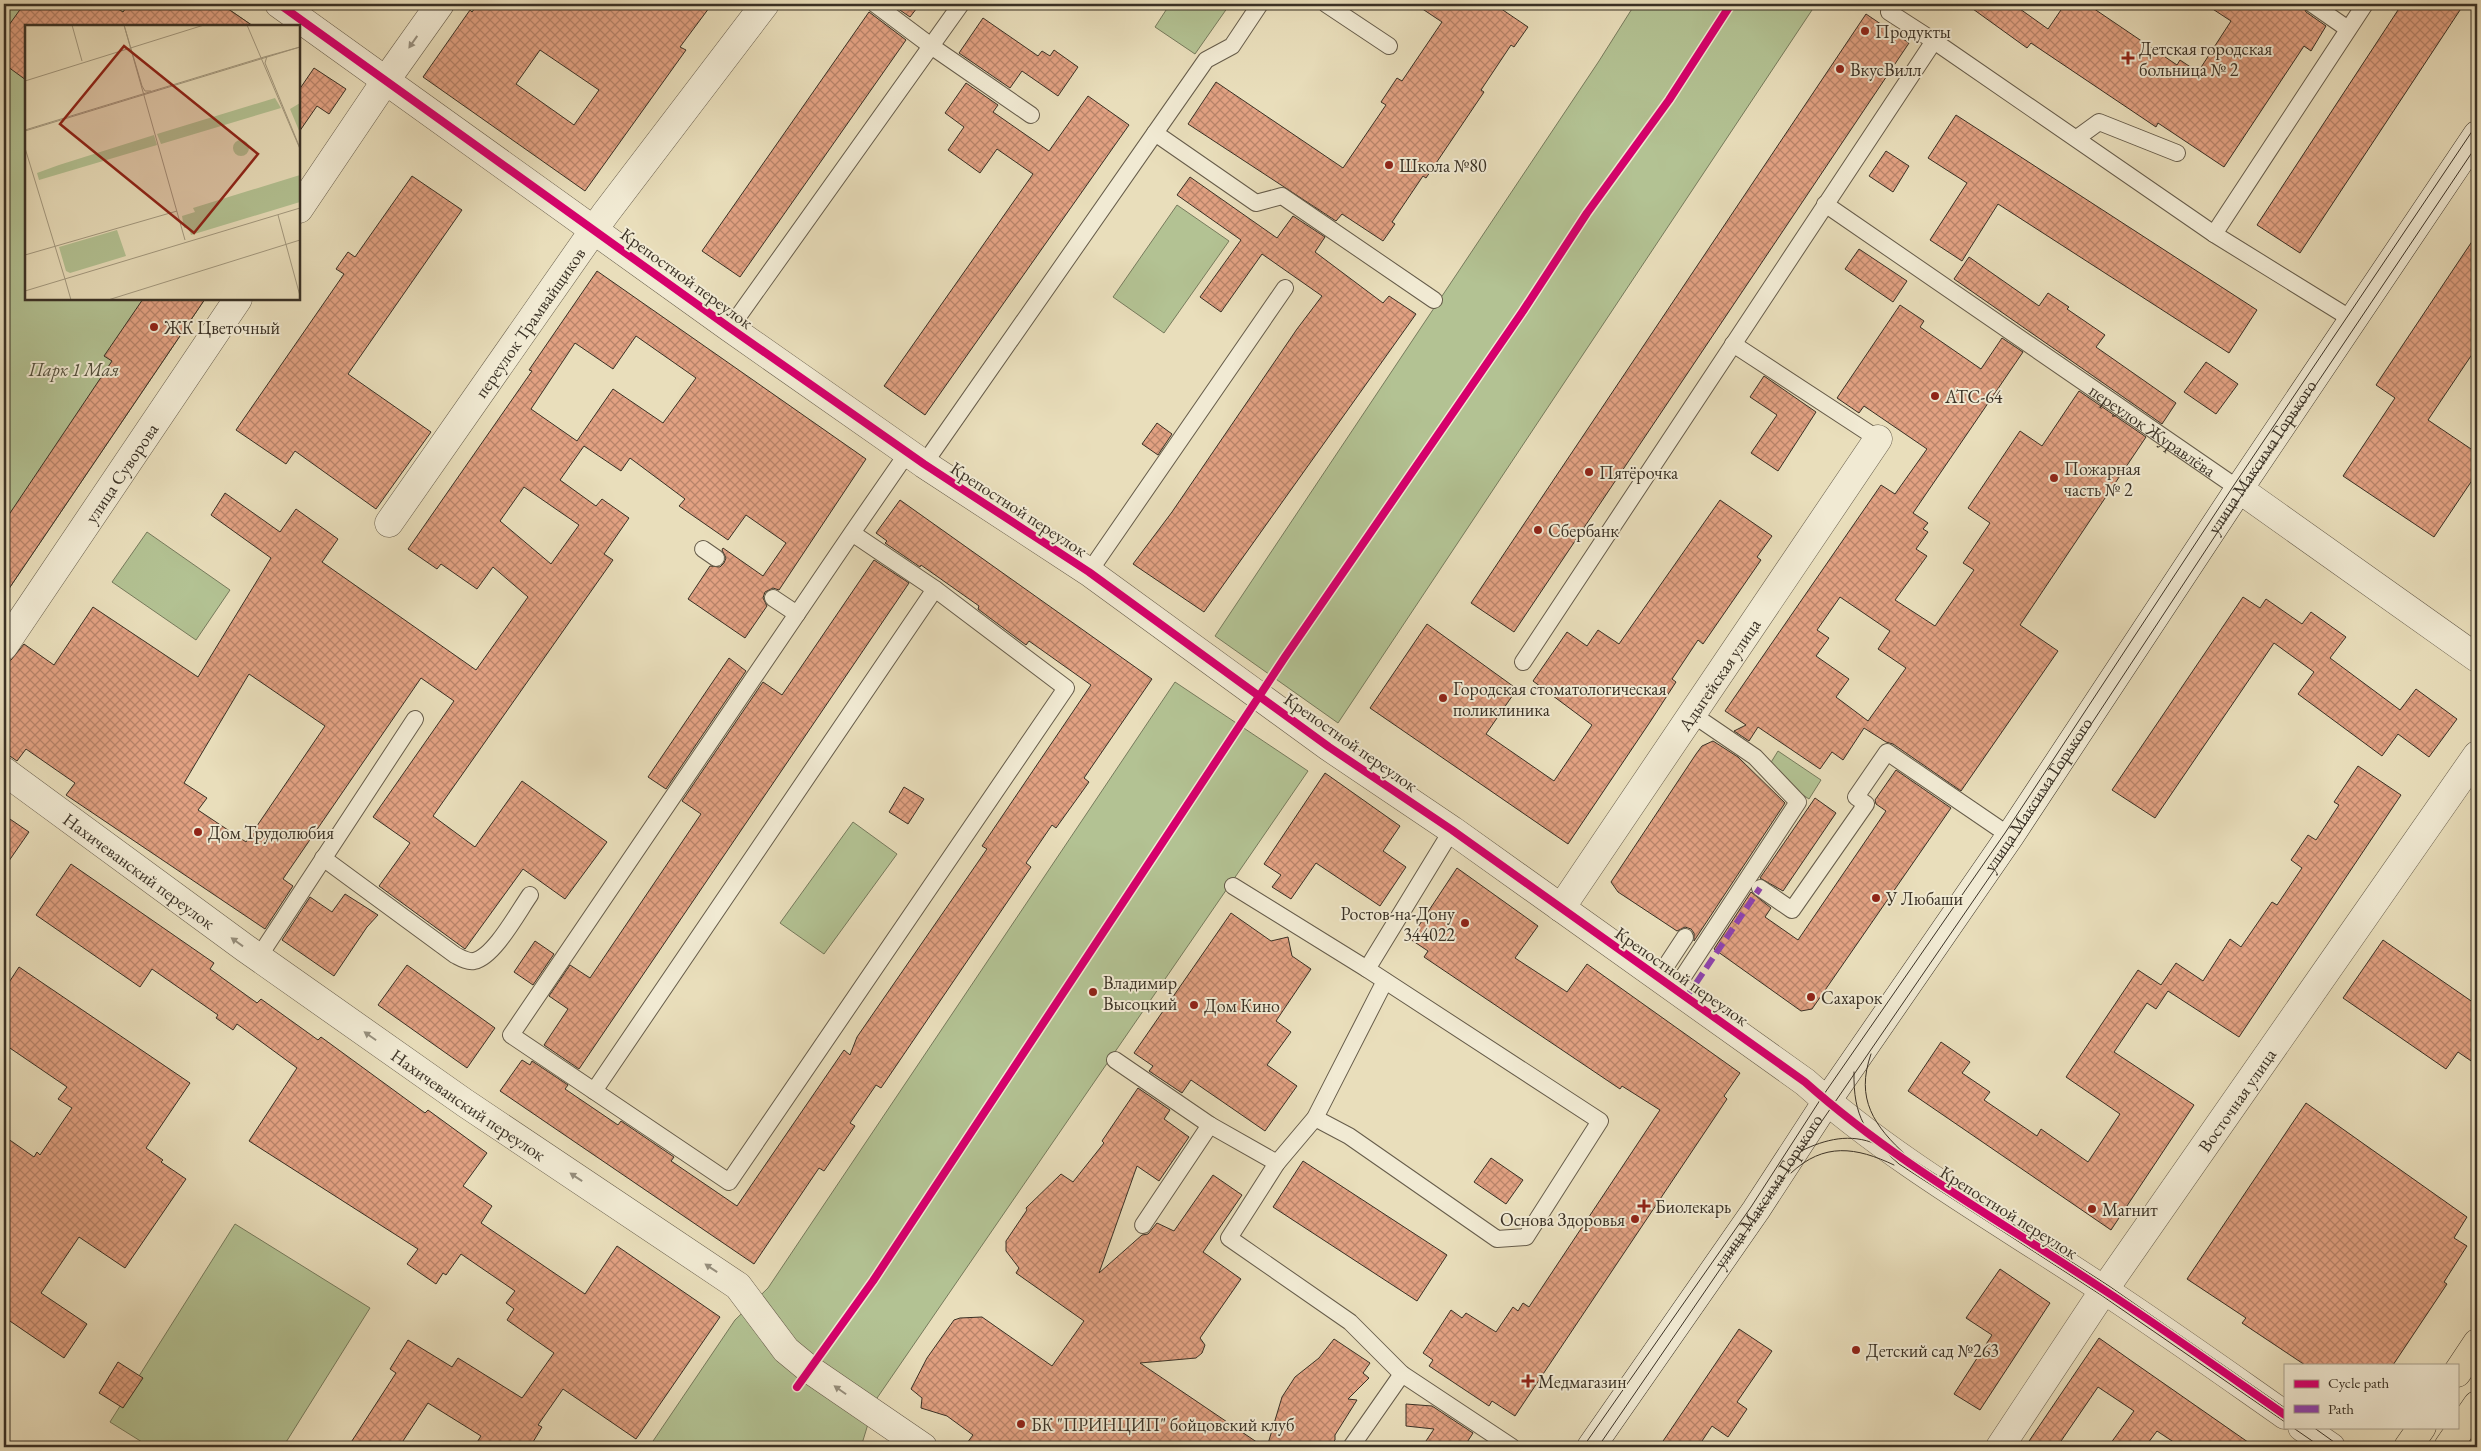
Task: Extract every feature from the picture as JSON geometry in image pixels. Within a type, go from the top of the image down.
[{"type":"main road","points":[[2458,1372],[2477,1343]]},
{"type":"main road","points":[[2448,1447],[2477,1405]]},
{"type":"main road","points":[[2408,1447],[2421,1428]]},
{"type":"street","name":"Крепостной переулок","points":[[279,4],[730,328],[916,458],[1089,572],[1329,747],[1452,830],[1805,1082],[1927,1177],[2104,1290],[2284,1414]]},
{"type":"street","points":[[300,208],[440,4]]},
{"type":"street","name":"переулок Трамвайщиков","points":[[389,523],[594,230],[765,4]]},
{"type":"street","name":"улица Максима Горького","points":[[1591,1447],[1756,1210],[1827,1101],[2010,836],[2239,489],[2477,134]]},
{"type":"street","name":"улица Суворова","points":[[4,646],[237,300]]},
{"type":"street","name":"Адыгейская улица","points":[[1561,908],[1878,440]]},
{"type":"street","name":"переулок Журавлёва","points":[[2239,489],[2477,658]]},
{"type":"street","name":"Восточная улица","points":[[2000,1447],[2104,1290],[2477,756]]},
{"type":"street","name":"Нахичеванский переулок","points":[[4,771],[258,958],[465,1103],[738,1286],[786,1350],[809,1369],[923,1447]]},
{"type":"street","points":[[2303,1428],[2331,1447]]},
{"type":"lane","points":[[875,4],[931,46],[1031,115]]},
{"type":"lane","points":[[730,328],[961,4]]},
{"type":"lane","points":[[852,533],[935,589],[1066,688],[729,1182],[511,1035],[852,533],[916,458],[1155,133],[1206,60],[1232,46],[1260,4]]},
{"type":"lane","points":[[1326,4],[1390,46]]},
{"type":"lane","points":[[1894,4],[1889,12],[2077,138],[2214,234],[2353,320]]},
{"type":"lane","points":[[2312,4],[2348,29]]},
{"type":"lane","points":[[2214,234],[2365,4]]},
{"type":"lane","points":[[1523,662],[1934,41]]},
{"type":"lane","points":[[2077,138],[2099,122],[2177,153]]},
{"type":"lane","points":[[1155,133],[1256,203],[1282,196],[1434,300]]},
{"type":"lane","name":"переулок Журавлёва","points":[[1825,204],[2239,489]]},
{"type":"lane","points":[[1089,572],[1285,288]]},
{"type":"lane","points":[[1733,344],[1878,440]]},
{"type":"lane","points":[[594,1090],[935,589]]},
{"type":"lane","points":[[773,598],[797,614]]},
{"type":"lane","points":[[1666,984],[1798,802],[1755,757],[1692,714]]},
{"type":"lane","points":[[258,958],[415,719]]},
{"type":"lane","points":[[1760,888],[1792,910],[1866,804],[1856,797],[1887,752],[2010,836]]},
{"type":"lane","points":[[1367,968],[1452,830]]},
{"type":"lane","points":[[323,858],[455,955],[466,960],[474,961],[487,955],[530,895]]},
{"type":"lane","points":[[1233,886],[1367,968],[1600,1121],[1526,1236],[1497,1239],[1349,1136],[1315,1118]]},
{"type":"lane","points":[[1666,984],[1685,937]]},
{"type":"lane","points":[[1385,981],[1315,1118],[1277,1163],[1229,1238],[1350,1322],[1402,1374],[1512,1447]]},
{"type":"lane","points":[[1115,1060],[1210,1125],[1277,1163]]},
{"type":"lane","points":[[1143,1225],[1210,1125]]},
{"type":"lane","points":[[1351,1447],[1402,1374]]},
{"type":"green space","name":"Парк 1 Мая","points":[[4,4],[110,4],[123,12],[129,4],[221,4],[252,25],[25,25],[25,300],[204,300],[4,596]]},
{"type":"green space","points":[[1170,4],[1230,4],[1195,54],[1155,27]]},
{"type":"green space","points":[[1635,4],[1816,4],[1338,723],[1215,636],[1599,61]]},
{"type":"green space","points":[[1177,205],[1229,241],[1164,333],[1113,297]]},
{"type":"green space","points":[[147,532],[230,590],[196,640],[112,582]]},
{"type":"green space","points":[[1175,682],[1308,771],[875,1401],[861,1447],[649,1447],[735,1320],[768,1288]]},
{"type":"green space","points":[[1778,751],[1821,780],[1809,799],[1788,785],[1770,764]]},
{"type":"green space","points":[[853,822],[897,854],[824,954],[780,923]]},
{"type":"green space","points":[[235,1224],[370,1308],[283,1447],[150,1447],[110,1422]]},
{"type":"building","points":[[24,4],[110,4],[123,12],[129,4],[221,4],[252,25],[25,25],[25,79],[4,64],[4,32]]},
{"type":"building","points":[[478,4],[712,4],[680,47],[686,50],[585,191],[423,77],[470,10],[472,12]],"holes":[[[540,50],[599,90],[574,125],[516,84]]]},
{"type":"building","points":[[891,4],[920,4],[910,17]]},
{"type":"building","points":[[1415,4],[1494,4],[1528,27],[1514,47],[1511,45],[1481,90],[1484,92],[1426,178],[1423,176],[1392,222],[1395,224],[1383,241],[1342,214],[1336,221],[1188,124],[1216,82],[1343,168],[1386,105],[1381,102],[1397,78],[1402,81],[1442,22]]},
{"type":"building","points":[[1966,4],[2013,4],[2048,29],[2065,4],[2087,4],[2177,65],[2180,60],[2198,72],[2231,21],[2205,4],[2302,4],[2306,12],[2326,26],[2311,51],[2304,46],[2224,167],[2158,123],[2156,127],[2031,43],[2027,48]]},
{"type":"building","points":[[2402,4],[2464,4],[2300,253],[2257,225]]},
{"type":"building","points":[[869,12],[906,40],[740,277],[702,251]]},
{"type":"building","points":[[1866,14],[1909,43],[1514,632],[1471,603]]},
{"type":"building","points":[[983,18],[1038,56],[1042,51],[1050,56],[1054,50],[1078,67],[1058,96],[1022,71],[1010,88],[959,53]]},
{"type":"building","points":[[314,68],[346,89],[329,114],[317,106],[300,131],[300,89]]},
{"type":"building","points":[[966,83],[998,105],[993,112],[1049,151],[1088,96],[1129,125],[925,415],[884,386],[1033,174],[997,149],[980,173],[948,150],[964,127],[945,113]]},
{"type":"building","points":[[1956,115],[2257,310],[2229,353],[1998,204],[1962,261],[1930,240],[1967,183],[1928,158]]},
{"type":"building","points":[[1886,151],[1909,166],[1893,192],[1869,176]]},
{"type":"building","points":[[412,176],[462,210],[348,374],[431,432],[376,509],[295,451],[286,464],[236,430],[344,274],[336,269],[348,252],[355,257]]},
{"type":"building","points":[[1190,177],[1277,238],[1293,216],[1325,237],[1315,252],[1383,303],[1389,296],[1416,314],[1204,612],[1133,564],[1172,512],[1297,329],[1322,296],[1262,254],[1221,312],[1200,297],[1241,240],[1177,195]]},
{"type":"building","points":[[2477,234],[2477,347],[2428,420],[2477,453],[2477,473],[2434,537],[2343,476],[2395,398],[2376,385]]},
{"type":"building","points":[[1859,249],[1907,281],[1893,302],[1845,269]]},
{"type":"building","points":[[1969,257],[2039,306],[2048,293],[2069,307],[2067,309],[2105,335],[2096,347],[2176,403],[2162,424],[1954,279]]},
{"type":"building","points":[[597,271],[866,459],[779,590],[773,588],[765,592],[763,598],[767,606],[745,638],[688,599],[710,566],[720,567],[724,563],[726,558],[722,550],[723,548],[763,576],[786,543],[746,515],[728,540],[679,506],[685,499],[630,458],[621,471],[584,446],[560,480],[596,506],[602,499],[629,518],[604,554],[613,560],[433,816],[475,847],[522,781],[607,842],[565,899],[523,869],[465,949],[379,886],[410,843],[373,817],[454,701],[421,678],[283,879],[293,886],[265,929],[66,795],[75,783],[26,749],[17,761],[4,752],[4,661],[11,660],[24,644],[54,665],[93,607],[198,677],[271,558],[211,515],[225,493],[280,532],[296,509],[338,539],[322,562],[476,670],[528,597],[493,567],[477,589],[441,564],[437,569],[408,549],[532,371],[529,370]],"holes":[[[636,336],[696,378],[663,423],[613,389],[577,441],[531,409],[575,343],[613,369]],[[524,487],[579,525],[551,564],[500,521]],[[249,674],[325,726],[246,842],[198,810],[207,798],[184,783]]]},
{"type":"building","points":[[142,300],[204,300],[4,596],[4,522],[112,361],[104,356]]},
{"type":"building","points":[[1900,305],[1924,321],[1920,327],[1981,369],[2002,338],[2023,352],[1913,513],[1928,523],[1923,529],[1928,532],[1916,549],[1927,556],[1895,600],[1935,626],[1974,570],[1963,563],[1990,523],[1968,508],[2020,431],[2042,446],[2079,391],[2146,437],[2020,625],[2058,651],[1961,791],[1893,744],[1886,742],[1864,728],[1843,760],[1832,752],[1820,769],[1758,727],[1749,741],[1734,731],[1746,725],[1725,711],[1881,485],[1895,494],[1927,449],[1864,406],[1859,413],[1837,398]],"holes":[[[1840,597],[1890,631],[1878,649],[1906,668],[1868,721],[1836,697],[1849,679],[1816,656],[1829,638],[1817,630]]]},
{"type":"building","points":[[2206,362],[2238,384],[2216,414],[2184,392]]},
{"type":"building","points":[[1764,376],[1816,412],[1778,471],[1751,453],[1777,415],[1750,397]]},
{"type":"building","points":[[1157,423],[1172,434],[1158,455],[1142,444]]},
{"type":"building","points":[[900,500],[1152,679],[1084,778],[1089,782],[1056,828],[1052,825],[1026,863],[1031,867],[881,1088],[876,1085],[850,1123],[855,1126],[824,1171],[819,1168],[754,1264],[500,1091],[522,1060],[530,1065],[532,1061],[568,1085],[565,1089],[618,1125],[621,1121],[674,1157],[671,1161],[737,1206],[844,1050],[850,1055],[857,1037],[987,849],[982,846],[1091,685],[1029,641],[1026,645],[978,609],[979,606],[921,565],[920,567],[885,543],[887,541],[876,533]]},
{"type":"building","points":[[1720,500],[1772,536],[1757,557],[1761,560],[1703,644],[1698,640],[1672,679],[1676,682],[1568,844],[1370,708],[1427,624],[1517,689],[1486,734],[1554,781],[1592,725],[1533,681],[1567,632],[1587,646],[1598,630],[1619,644]]},
{"type":"building","points":[[874,560],[909,583],[579,1069],[544,1045],[568,1009],[549,996],[570,965],[590,978],[701,814],[682,801],[763,682],[782,695]]},
{"type":"building","points":[[2243,597],[2260,608],[2266,599],[2302,624],[2311,612],[2346,637],[2330,658],[2400,710],[2416,689],[2457,719],[2429,757],[2398,734],[2382,756],[2298,694],[2314,672],[2274,643],[2155,818],[2112,790]]},
{"type":"building","points":[[729,658],[746,671],[666,789],[648,777]]},
{"type":"building","points":[[1713,741],[1738,757],[1785,803],[1694,941],[1694,933],[1691,929],[1685,927],[1677,931],[1618,892],[1611,882],[1696,754],[1702,746]]},
{"type":"building","points":[[2358,766],[2401,795],[2239,1037],[2168,991],[2156,1009],[2147,1003],[2114,1052],[2194,1105],[2111,1230],[1908,1091],[1941,1042],[1970,1062],[1962,1073],[1990,1092],[1984,1100],[2037,1136],[2041,1129],[2088,1162],[2120,1114],[2066,1077],[2138,970],[2161,985],[2176,963],[2203,981],[2230,939],[2241,947],[2272,902],[2277,905],[2302,868],[2291,860],[2308,835],[2316,840],[2339,805],[2334,802]]},
{"type":"building","points":[[1896,770],[1951,808],[1812,1009],[1801,1011],[1714,949],[1751,892],[1771,908],[1765,917],[1798,940],[1886,811],[1876,804],[1875,800]]},
{"type":"building","points":[[1325,773],[1400,826],[1383,851],[1406,867],[1380,906],[1316,863],[1291,899],[1272,887],[1281,875],[1264,864]]},
{"type":"building","points":[[904,787],[924,799],[908,824],[889,812]]},
{"type":"building","points":[[1815,798],[1836,813],[1783,891],[1760,878]]},
{"type":"building","points":[[4,815],[29,832],[4,868]]},
{"type":"building","points":[[71,864],[214,963],[210,969],[257,1003],[261,999],[318,1040],[321,1037],[425,1113],[428,1110],[487,1153],[463,1186],[492,1206],[481,1223],[585,1294],[617,1246],[720,1317],[636,1439],[563,1389],[538,1425],[542,1427],[530,1447],[474,1447],[481,1436],[428,1403],[399,1447],[348,1447],[396,1373],[390,1369],[408,1340],[452,1367],[458,1358],[522,1398],[554,1353],[507,1320],[514,1309],[506,1303],[515,1291],[461,1254],[446,1275],[443,1273],[436,1284],[407,1264],[418,1249],[249,1141],[297,1068],[237,1024],[233,1030],[216,1018],[218,1015],[152,969],[140,987],[36,915]]},
{"type":"building","points":[[1457,868],[1538,926],[1515,958],[1567,992],[1587,964],[1740,1073],[1724,1096],[1727,1099],[1515,1416],[1492,1401],[1489,1406],[1429,1366],[1433,1360],[1423,1353],[1451,1310],[1462,1318],[1466,1313],[1496,1332],[1513,1307],[1518,1311],[1523,1303],[1529,1307],[1660,1110],[1622,1086],[1620,1089],[1424,957],[1428,951],[1410,939]]},
{"type":"building","points":[[345,894],[378,915],[367,927],[334,976],[282,940],[310,897],[332,912]]},
{"type":"building","points":[[1231,913],[1271,941],[1288,937],[1292,956],[1311,969],[1276,1021],[1291,1032],[1267,1065],[1297,1086],[1265,1131],[1191,1080],[1182,1093],[1149,1071],[1153,1066],[1134,1053]]},
{"type":"building","points":[[2383,940],[2477,1005],[2477,1065],[2458,1052],[2446,1069],[2343,998]]},
{"type":"building","points":[[535,941],[554,954],[533,985],[514,972]]},
{"type":"building","points":[[407,965],[495,1028],[467,1068],[378,1005]]},
{"type":"building","points":[[19,967],[190,1083],[146,1148],[163,1160],[161,1162],[186,1179],[125,1268],[79,1237],[41,1293],[87,1324],[64,1358],[4,1317],[4,1136],[34,1157],[37,1152],[40,1155],[72,1108],[58,1099],[67,1087],[4,1044],[4,990]]},
{"type":"building","points":[[1138,1088],[1170,1110],[1164,1119],[1189,1137],[1159,1181],[1137,1166],[1099,1273],[1142,1235],[1148,1234],[1157,1223],[1174,1231],[1213,1175],[1242,1195],[1203,1252],[1241,1279],[1200,1338],[1205,1345],[1202,1353],[1196,1358],[1140,1363],[1264,1447],[964,1447],[973,1435],[947,1416],[921,1408],[922,1398],[911,1389],[927,1358],[954,1320],[960,1318],[982,1317],[1052,1366],[1084,1321],[1016,1273],[1019,1268],[1006,1251],[1006,1241],[1027,1210],[1026,1208],[1061,1174],[1073,1182],[1104,1143],[1102,1141]]},
{"type":"building","points":[[2306,1103],[2467,1217],[2454,1238],[2467,1246],[2444,1282],[2447,1284],[2394,1364],[2304,1364],[2242,1323],[2246,1318],[2187,1279]]},
{"type":"building","points":[[1491,1158],[1523,1180],[1506,1204],[1474,1182]]},
{"type":"building","points":[[1303,1161],[1447,1255],[1417,1301],[1273,1207]]},
{"type":"building","points":[[2000,1269],[2050,1303],[1980,1410],[1954,1394],[1992,1335],[1966,1318]]},
{"type":"building","points":[[1739,1329],[1772,1351],[1737,1402],[1747,1409],[1728,1437],[1712,1426],[1698,1447],[1659,1447]]},
{"type":"building","points":[[2099,1338],[2255,1447],[2181,1447],[2157,1431],[2145,1447],[2108,1447],[2134,1411],[2098,1387],[2057,1447],[2025,1447]]},
{"type":"building","points":[[1334,1339],[1370,1363],[1363,1373],[1369,1378],[1348,1399],[1357,1400],[1335,1435],[1335,1440],[1328,1447],[1267,1447],[1282,1397],[1295,1377],[1319,1358]]},
{"type":"building","points":[[118,1362],[143,1378],[123,1408],[99,1393]]},
{"type":"building","points":[[1406,1404],[1432,1406],[1473,1433],[1464,1447],[1422,1447],[1434,1429],[1406,1426]]},
{"type":"tram line","points":[[1583,1447],[1751,1207],[1822,1097],[2005,833],[2234,485],[2477,124]]},
{"type":"tram line","points":[[1598,1447],[2015,840],[2244,492],[2477,145]]},
{"type":"tram line","points":[[1871,1054],[1865,1085],[1871,1111],[1885,1134],[1907,1156],[2109,1286],[2284,1407]]},
{"type":"tram line","points":[[1854,1072],[1856,1101],[1864,1124],[1878,1144],[1899,1164],[2101,1295],[2284,1421]]},
{"type":"tram line","points":[[1801,1151],[1820,1143],[1847,1138],[1876,1144]]},
{"type":"tram line","points":[[1791,1173],[1803,1163],[1828,1152],[1853,1151],[1867,1154],[1894,1165]]},
{"type":"tram line","points":[[2293,1428],[2321,1447]]},
{"type":"tram line","points":[[2314,1428],[2341,1447]]},
{"type":"marked path","points":[[1686,998],[1760,888]]},
{"type":"cycle path","points":[[279,4],[730,328],[924,464],[1089,572],[1329,747],[1452,830],[1805,1082],[1876,1139],[1950,1191],[2127,1305],[2284,1414]]},
{"type":"cycle path","points":[[797,1387],[873,1281],[1285,657],[1523,311],[1587,213],[1669,100],[1731,4]]},
{"type":"place","name":"Продукты","points":[[1865,31]]},
{"type":"place","name":"Детская городская больница № 2","points":[[2128,58]]},
{"type":"place","name":"ВкусВилл","points":[[1840,69]]},
{"type":"place","name":"Школа №80","points":[[1389,165]]},
{"type":"place","name":"ЖК Цветочный","points":[[154,327]]},
{"type":"place","name":"АТС-64","points":[[1935,396]]},
{"type":"place","name":"Пятёрочка","points":[[1589,472]]},
{"type":"place","name":"Пожарная часть № 2","points":[[2054,478]]},
{"type":"place","name":"Сбербанк","points":[[1538,530]]},
{"type":"place","name":"Городская стоматологическая поликлиника","points":[[1443,698]]},
{"type":"place","name":"Дом Трудолюбия","points":[[198,832]]},
{"type":"place","name":"У Любаши","points":[[1876,898]]},
{"type":"place","name":"Ростов-на-Дону 344022","points":[[1465,923]]},
{"type":"place","name":"Владимир Высоцкий","points":[[1093,992]]},
{"type":"place","name":"Сахарок","points":[[1811,997]]},
{"type":"place","name":"Дом Кино","points":[[1194,1005]]},
{"type":"place","name":"Биолекарь","points":[[1644,1206]]},
{"type":"place","name":"Магнит","points":[[2092,1209]]},
{"type":"place","name":"Основа Здоровья","points":[[1635,1219]]},
{"type":"place","name":"Детский сад №263","points":[[1856,1350]]},
{"type":"place","name":"Медмагазин","points":[[1528,1381]]},
{"type":"place","name":"БК \"ПРИНЦИП\" бойцовский клуб","points":[[1021,1424]]}]
